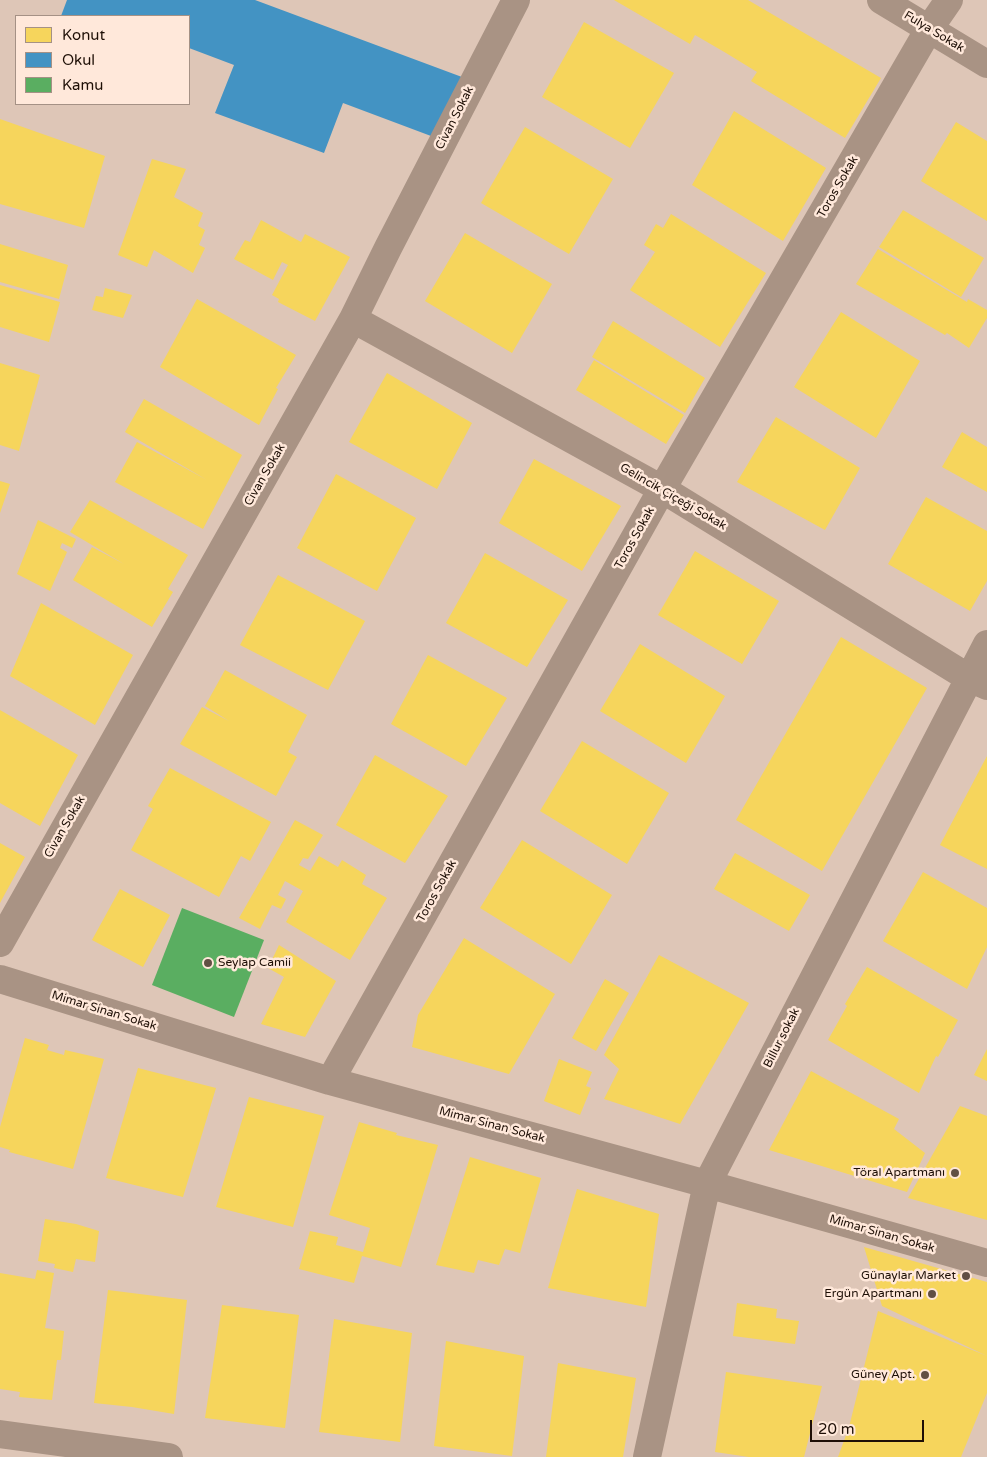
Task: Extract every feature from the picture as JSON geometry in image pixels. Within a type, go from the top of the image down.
[{"type":"street","name":"Civan Sokak","points":[[0,943],[353,320],[516,0]]},
{"type":"street","name":"Fulya Sokak","points":[[881,0],[987,64]]},
{"type":"street","name":"Toros Sokak","points":[[330,1081],[662,489],[930,28],[949,0]]},
{"type":"street","name":"Gelincik Çiçeği Sokak","points":[[353,320],[662,489],[978,682]]},
{"type":"street","name":"Billur sokak","points":[[648,1457],[707,1184],[978,682],[987,644]]},
{"type":"street","name":"Mimar Sinan Sokak","points":[[0,979],[330,1081],[987,1263]]},
{"type":"street","points":[[0,1434],[169,1457]]},
{"type":"building: Konut","points":[[614,0],[748,0],[881,78],[845,138],[751,81],[757,72],[726,53],[695,35],[690,44]]},
{"type":"building: Konut","points":[[584,22],[674,73],[630,148],[542,97]]},
{"type":"building: Konut","points":[[734,111],[826,168],[783,241],[692,185]]},
{"type":"building: Konut","points":[[0,119],[105,156],[84,228],[0,204]]},
{"type":"building: Konut","points":[[956,122],[987,141],[987,221],[921,181]]},
{"type":"building: Konut","points":[[525,127],[613,179],[569,254],[481,203]]},
{"type":"building: Konut","points":[[152,159],[186,169],[174,197],[203,213],[198,226],[205,230],[199,245],[205,248],[193,273],[154,250],[147,267],[118,255]]},
{"type":"building: Konut","points":[[903,210],[984,258],[961,297],[879,247]]},
{"type":"building: Konut","points":[[671,214],[766,273],[720,347],[630,290],[655,252],[644,245],[656,224],[663,228]]},
{"type":"building: Konut","points":[[261,220],[301,242],[305,234],[350,257],[315,321],[278,302],[279,299],[272,295],[288,265],[282,262],[273,280],[234,259],[245,240],[250,242]]},
{"type":"building: Konut","points":[[465,233],[552,284],[512,353],[425,301]]},
{"type":"building: Konut","points":[[0,244],[68,265],[59,299],[0,282]]},
{"type":"building: Konut","points":[[878,249],[967,302],[968,299],[987,310],[987,318],[969,348],[947,333],[945,335],[856,284]]},
{"type":"building: Konut","points":[[0,285],[60,302],[49,342],[0,327]]},
{"type":"building: Konut","points":[[105,288],[132,295],[123,318],[92,310],[96,296],[103,297]]},
{"type":"building: Konut","points":[[197,299],[296,355],[276,388],[278,389],[259,425],[160,367]]},
{"type":"building: Konut","points":[[841,312],[920,361],[876,438],[794,387]]},
{"type":"building: Konut","points":[[613,321],[705,378],[685,413],[592,357]]},
{"type":"building: Konut","points":[[594,360],[684,415],[666,444],[576,390]]},
{"type":"building: Konut","points":[[0,363],[40,375],[19,451],[0,445]]},
{"type":"building: Konut","points":[[387,373],[472,423],[437,489],[349,442]]},
{"type":"building: Konut","points":[[144,399],[242,455],[203,529],[115,482],[137,442],[207,480],[125,432]]},
{"type":"building: Konut","points":[[776,417],[860,468],[825,530],[737,482]]},
{"type":"building: Konut","points":[[962,432],[987,447],[987,492],[942,467]]},
{"type":"building: Konut","points":[[534,459],[621,506],[582,571],[499,523]]},
{"type":"building: Konut","points":[[336,474],[416,518],[377,591],[297,548]]},
{"type":"building: Konut","points":[[0,481],[10,484],[0,513]]},
{"type":"building: Konut","points":[[926,497],[987,531],[987,581],[970,611],[888,564]]},
{"type":"building: Konut","points":[[90,500],[188,555],[168,589],[173,592],[152,627],[73,580],[92,547],[124,564],[70,532]]},
{"type":"building: Konut","points":[[38,520],[76,539],[72,548],[62,543],[60,548],[67,552],[50,591],[17,574]]},
{"type":"building: Konut","points":[[695,551],[779,601],[742,664],[658,615]]},
{"type":"building: Konut","points":[[485,553],[568,600],[527,667],[446,623]]},
{"type":"building: Konut","points":[[278,575],[365,621],[328,690],[240,645]]},
{"type":"building: Konut","points":[[41,603],[133,655],[95,725],[10,676]]},
{"type":"building: Konut","points":[[841,637],[927,688],[822,871],[736,820]]},
{"type":"building: Konut","points":[[640,644],[725,696],[686,763],[600,711]]},
{"type":"building: Konut","points":[[428,655],[507,698],[466,766],[391,724]]},
{"type":"building: Konut","points":[[225,670],[307,715],[288,752],[297,757],[276,796],[180,744],[202,707],[229,721],[205,706]]},
{"type":"building: Konut","points":[[0,710],[78,755],[40,826],[0,803]]},
{"type":"building: Konut","points":[[582,741],[669,793],[627,864],[540,811]]},
{"type":"building: Konut","points":[[375,755],[448,796],[405,863],[336,825]]},
{"type":"building: Konut","points":[[987,756],[987,869],[940,845]]},
{"type":"building: Konut","points":[[170,768],[271,822],[250,861],[241,856],[219,897],[131,850],[153,809],[148,806]]},
{"type":"building: Konut","points":[[295,820],[323,835],[308,859],[303,858],[299,865],[310,871],[319,856],[338,867],[342,860],[366,875],[362,884],[387,898],[350,960],[286,922],[303,891],[285,881],[278,895],[286,899],[281,909],[272,905],[260,929],[239,918]]},
{"type":"building: Konut","points":[[522,840],[612,895],[571,964],[480,908]]},
{"type":"building: Konut","points":[[0,843],[25,857],[0,903]]},
{"type":"building: Konut","points":[[735,853],[810,895],[789,931],[714,889]]},
{"type":"building: Konut","points":[[923,872],[987,908],[987,947],[967,989],[883,941]]},
{"type":"building: Konut","points":[[120,889],[170,915],[143,967],[92,940]]},
{"type":"building: Konut","points":[[464,938],[555,994],[509,1074],[412,1047],[418,1015]]},
{"type":"building: Konut","points":[[279,945],[336,981],[305,1037],[261,1024],[284,977],[268,968]]},
{"type":"building: Konut","points":[[659,955],[749,1003],[680,1124],[604,1099],[619,1069],[604,1055]]},
{"type":"building: Konut","points":[[867,967],[958,1020],[938,1057],[936,1056],[919,1093],[828,1040],[847,1006],[845,1004]]},
{"type":"building: Konut","points":[[605,979],[629,993],[596,1051],[572,1038]]},
{"type":"building: Konut","points":[[25,1038],[49,1045],[47,1050],[64,1055],[65,1050],[104,1059],[73,1169],[9,1152],[10,1150],[0,1147],[0,1127]]},
{"type":"building: Konut","points":[[987,1049],[987,1081],[974,1075]]},
{"type":"building: Konut","points":[[559,1059],[592,1072],[586,1086],[591,1088],[580,1115],[544,1101]]},
{"type":"building: Konut","points":[[138,1068],[216,1088],[183,1197],[106,1178]]},
{"type":"building: Konut","points":[[811,1071],[899,1119],[894,1129],[925,1153],[907,1192],[769,1150]]},
{"type":"building: Konut","points":[[249,1097],[324,1116],[293,1227],[216,1207]]},
{"type":"building: Konut","name":"Töral Apartmanı","points":[[960,1106],[987,1116],[987,1220],[908,1198]]},
{"type":"building: Konut","points":[[359,1122],[397,1133],[396,1135],[438,1145],[401,1267],[362,1256],[354,1283],[299,1269],[310,1231],[338,1237],[336,1245],[363,1252],[370,1228],[329,1215]]},
{"type":"building: Konut","points":[[470,1157],[541,1178],[520,1253],[505,1249],[499,1265],[478,1260],[474,1273],[436,1265]]},
{"type":"building: Konut","points":[[577,1189],[659,1214],[646,1307],[548,1288]]},
{"type":"building: Konut","points":[[45,1219],[76,1224],[99,1231],[95,1262],[76,1259],[73,1272],[54,1268],[55,1264],[38,1261]]},
{"type":"building: Konut","name":"Ergün Apartmanı","points":[[864,1247],[987,1282],[987,1356],[882,1306]]},
{"type":"building: Konut","points":[[37,1270],[54,1273],[45,1328],[64,1331],[61,1360],[57,1360],[52,1400],[19,1397],[20,1392],[0,1389],[0,1273],[35,1279]]},
{"type":"building: Konut","points":[[108,1290],[187,1300],[174,1414],[94,1403]]},
{"type":"building: Konut","points":[[737,1303],[777,1309],[776,1318],[799,1321],[795,1344],[733,1336]]},
{"type":"building: Konut","points":[[222,1305],[299,1315],[285,1428],[205,1418]]},
{"type":"building: Konut","name":"Güney Apt.","points":[[878,1311],[987,1356],[987,1393],[961,1457],[838,1457],[849,1427]]},
{"type":"building: Konut","points":[[334,1319],[412,1333],[400,1442],[319,1432]]},
{"type":"building: Konut","points":[[446,1341],[524,1356],[512,1456],[434,1446]]},
{"type":"building: Konut","points":[[558,1363],[636,1378],[623,1457],[546,1457]]},
{"type":"building: Konut","points":[[726,1372],[822,1386],[804,1457],[749,1457],[715,1452]]},
{"type":"building: Okul","points":[[67,0],[255,0],[470,80],[439,139],[343,103],[324,153],[215,113],[234,65],[190,48],[190,15],[61,15]]},
{"type":"building: Kamu","name":"Seylap Camii","points":[[182,908],[264,940],[234,1017],[152,985]]},
{"type":"place","name":"Seylap Camii","points":[[208,963]]},
{"type":"place","name":"Töral Apartmanı","points":[[955,1173]]},
{"type":"place","name":"Günaylar Market","points":[[966,1276]]},
{"type":"place","name":"Ergün Apartmanı","points":[[932,1294]]},
{"type":"place","name":"Güney Apt.","points":[[925,1375]]}]
